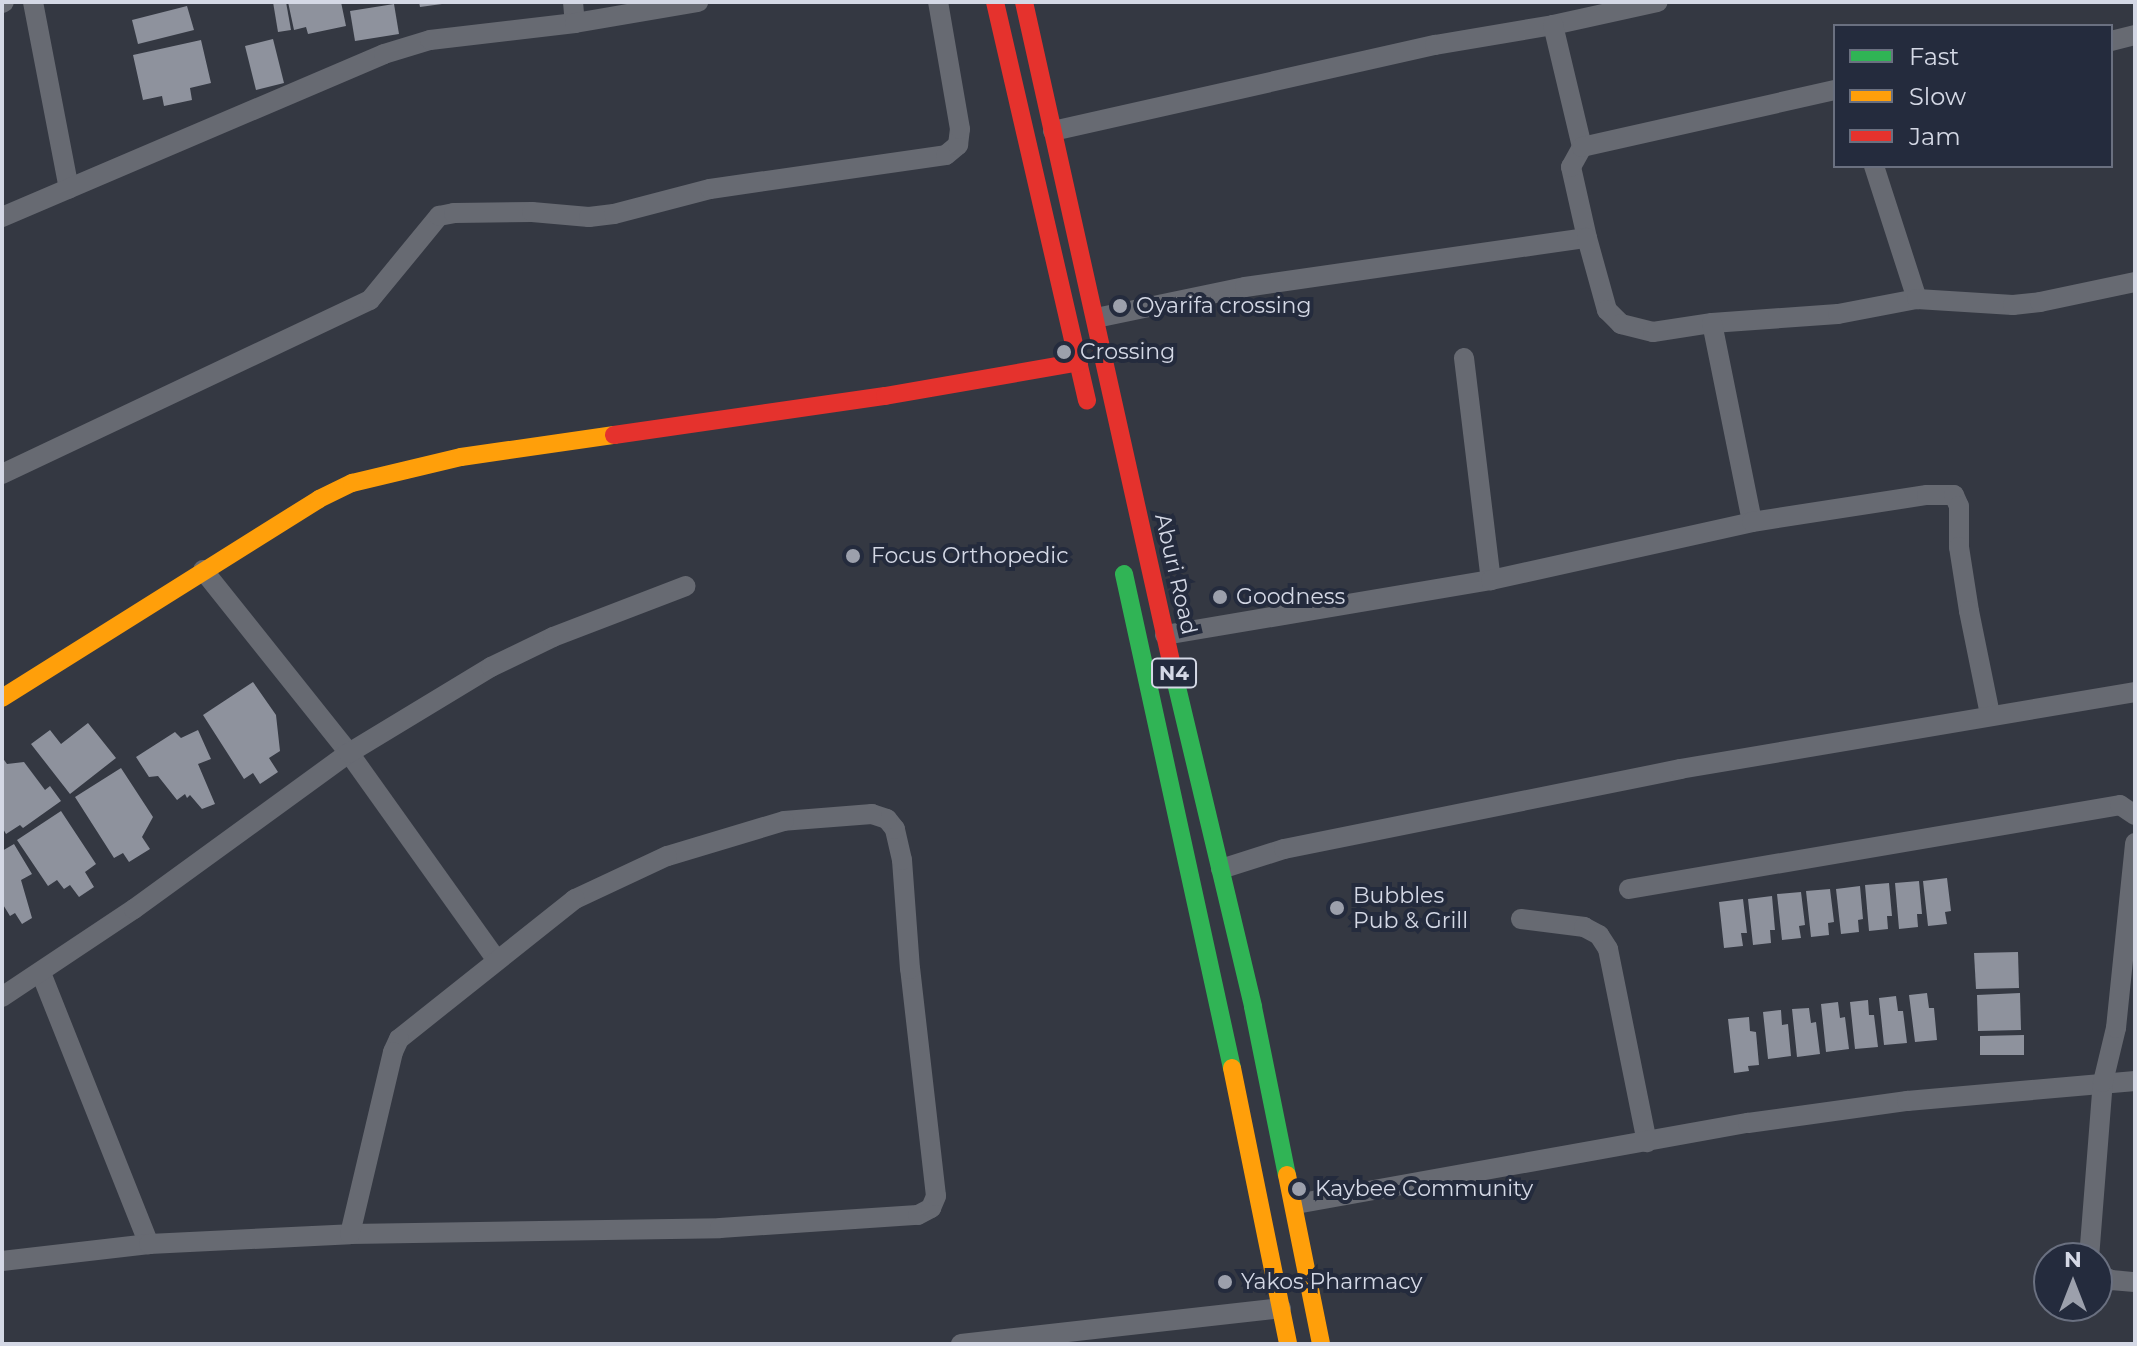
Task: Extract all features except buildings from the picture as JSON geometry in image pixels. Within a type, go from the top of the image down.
[{"type":"main road","points":[[995,2],[1092,423]]},
{"type":"main road","name":"Aburi Road","points":[[1024,2],[1296,1204],[1321,1344]]},
{"type":"main road","points":[[2,698],[203,570],[319,499],[352,483],[461,457],[885,396],[1079,362]]},
{"type":"main road","name":"N4","points":[[1121,561],[1250,1149],[1288,1344]]},
{"type":"main road","points":[[1180,837],[1212,829]]},
{"type":"street","points":[[33,2],[69,189]]},
{"type":"street","points":[[2,217],[384,54],[430,40],[574,12],[698,2]]},
{"type":"street","points":[[2,474],[370,300],[439,216],[532,212],[589,217],[614,214],[710,189],[946,155],[958,145],[960,129],[938,2]]},
{"type":"street","points":[[1053,131],[1435,45],[1553,25],[1658,2]]},
{"type":"street","points":[[1553,25],[1582,147],[1571,167],[1587,238],[1607,310],[1621,324],[1653,332],[1712,323],[1838,314],[1917,299],[2013,305],[2135,282]]},
{"type":"street","points":[[2113,40],[2135,35]]},
{"type":"street","points":[[1582,147],[1833,90]]},
{"type":"street","points":[[1875,168],[1917,299]]},
{"type":"street","points":[[1096,318],[1245,287],[1587,238]]},
{"type":"street","points":[[1712,323],[1752,522]]},
{"type":"street","points":[[1464,358],[1491,580]]},
{"type":"street","points":[[1165,635],[1491,580],[1752,522],[1927,495],[1954,495],[1959,506],[1959,547],[1969,611],[1990,714]]},
{"type":"street","points":[[203,570],[349,753],[496,959]]},
{"type":"street","points":[[2,997],[41,973],[349,753],[491,667],[553,637],[686,586]]},
{"type":"street","points":[[1221,869],[1284,849],[1664,772],[1990,714],[2135,692]]},
{"type":"street","points":[[1629,889],[2120,805],[2135,815]]},
{"type":"street","points":[[2,1261],[149,1244],[350,1234],[720,1228],[897,1218],[931,1208],[936,1196],[910,969],[902,860],[895,829],[887,819],[872,814],[784,821],[667,856],[575,899],[399,1039],[350,1234]]},
{"type":"street","points":[[2090,1242],[2103,1082],[2116,1028],[2135,843]]},
{"type":"street","points":[[1521,919],[1584,927],[1599,935],[1608,949],[1647,1142]]},
{"type":"street","points":[[41,973],[149,1244]]},
{"type":"street","points":[[1296,1204],[1647,1142],[1907,1101],[2135,1081]]},
{"type":"street","points":[[2113,1280],[2135,1282]]},
{"type":"street","points":[[961,1344],[1281,1308]]},
{"type":"traffic: fast","points":[[1124,574],[1232,1068]]},
{"type":"traffic: fast","points":[[1172,666],[1253,1007],[1287,1175]]},
{"type":"traffic: slow","points":[[2,698],[319,499],[352,483],[461,457],[614,435]]},
{"type":"traffic: slow","points":[[1232,1068],[1288,1344]]},
{"type":"traffic: slow","points":[[1287,1175],[1321,1344]]},
{"type":"traffic: jam","points":[[995,2],[1087,401]]},
{"type":"traffic: jam","points":[[1024,2],[1172,666]]},
{"type":"traffic: jam","points":[[614,435],[885,396],[1079,362]]},
{"type":"place","name":"Oyarifa crossing","points":[[1120,306]]},
{"type":"place","name":"Crossing","points":[[1064,352]]},
{"type":"place","name":"Focus Orthopedic","points":[[853,556]]},
{"type":"place","name":"Goodness","points":[[1220,597]]},
{"type":"place","name":"Bubbles Pub & Grill","points":[[1337,908]]},
{"type":"place","name":"Kaybee Community","points":[[1299,1189]]},
{"type":"place","name":"Yakos Pharmacy","points":[[1225,1282]]}]
